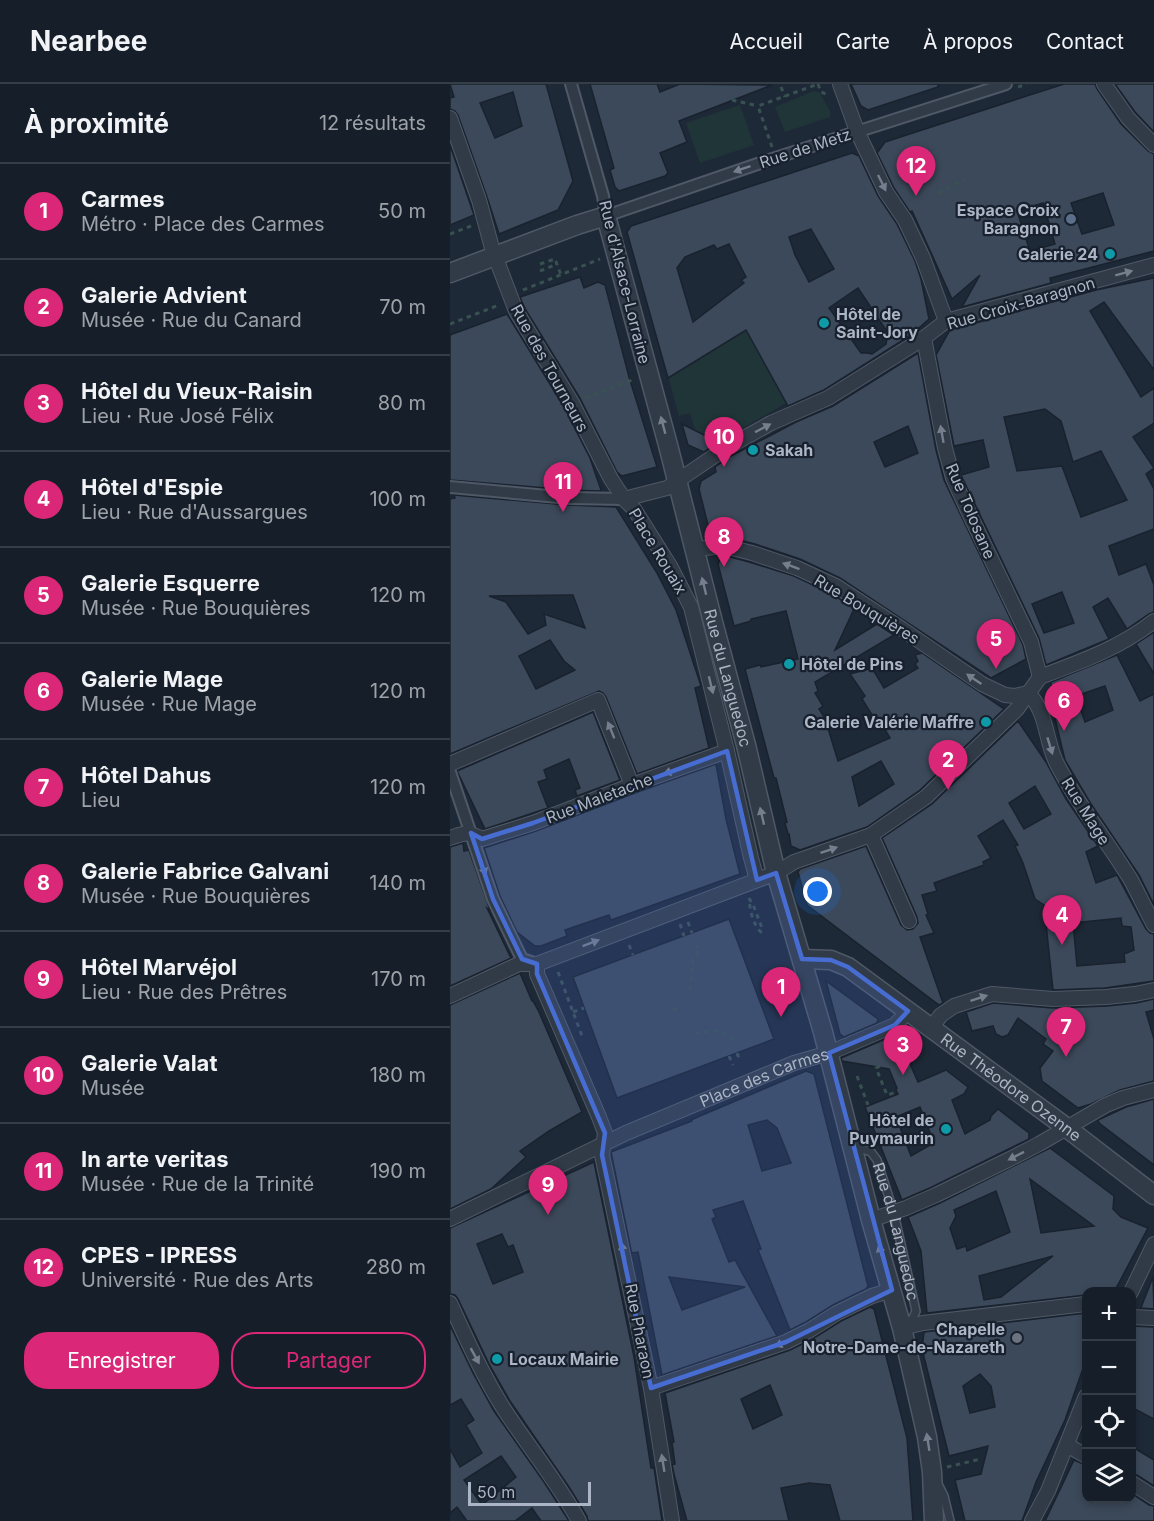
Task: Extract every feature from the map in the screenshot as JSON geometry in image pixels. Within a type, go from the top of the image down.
[{"type":"street","name":"Rue d'Alsace-Lorraine","points":[[571,84],[603,196],[606,216],[678,482]]},
{"type":"street","points":[[840,84],[857,131],[886,192],[905,220],[923,258],[946,321]]},
{"type":"street","name":"Rue de Metz","points":[[606,216],[775,158],[1006,84]]},
{"type":"street","points":[[1104,84],[1128,118],[1154,145]]},
{"type":"street","name":"Rue des Tourneurs","points":[[450,118],[495,256],[516,311],[572,403],[611,479]]},
{"type":"street","points":[[450,273],[606,216]]},
{"type":"street","name":"Rue Croix-Baragnon","points":[[624,499],[667,488],[678,482],[726,448],[771,423],[828,398],[924,338],[946,321],[1154,265]]},
{"type":"street","name":"Rue Tolosane","points":[[924,338],[953,478],[1031,642],[1040,677]]},
{"type":"street","name":"Place Rouaix","points":[[611,479],[624,499],[634,509],[670,566],[691,607],[697,628]]},
{"type":"street","name":"Rue du Languedoc","points":[[678,482],[712,622],[746,745],[776,873]]},
{"type":"street","points":[[452,487],[569,498],[624,499]]},
{"type":"street","name":"Rue Bouquières","points":[[694,549],[724,546],[797,568],[836,586],[982,684],[1005,695],[1015,696],[1028,693]]},
{"type":"street","points":[[450,996],[519,964],[537,964],[776,873],[794,862],[872,835],[926,797],[1017,709],[1040,677],[1083,662],[1108,650],[1154,621]]},
{"type":"street","name":"Rue du Languedoc","points":[[697,628],[757,880]]},
{"type":"street","name":"Rue Mage","points":[[1028,693],[1035,700],[1042,715],[1050,748],[1057,764],[1131,881],[1154,925]]},
{"type":"street","points":[[450,764],[598,700],[632,784]]},
{"type":"street","name":"Rue Maletache","points":[[450,838],[471,833],[482,839],[533,823],[632,784],[727,751]]},
{"type":"street","points":[[450,772],[493,899],[522,958],[537,964]]},
{"type":"street","points":[[872,835],[909,921]]},
{"type":"street","name":"Place des Carmes","points":[[450,1219],[591,1151],[603,1143],[794,1063],[829,1053],[795,963],[776,873]]},
{"type":"street","name":"Rue Théodore Ozenne","points":[[795,963],[831,960],[848,967],[1154,1195]]},
{"type":"street","points":[[537,964],[537,974],[605,1133],[603,1143]]},
{"type":"street","points":[[931,1028],[941,1015],[954,1006],[992,994],[1053,999],[1126,995],[1154,990]]},
{"type":"street","points":[[829,1053],[895,1025],[908,1011]]},
{"type":"street","name":"Rue du Languedoc","points":[[829,1053],[871,1220],[902,1328],[927,1437],[932,1472],[934,1521]]},
{"type":"street","points":[[871,1220],[936,1195],[1010,1159],[1106,1105],[1154,1090]]},
{"type":"street","name":"Rue Pharaon","points":[[603,1143],[602,1155],[651,1389],[672,1521]]},
{"type":"street","points":[[1133,1287],[1154,1244]]},
{"type":"street","points":[[651,1389],[786,1342],[855,1304],[892,1290]]},
{"type":"street","points":[[450,1303],[469,1345],[502,1406],[546,1468],[579,1521]]},
{"type":"street","points":[[902,1328],[923,1323],[1082,1304]]},
{"type":"street","points":[[1136,1317],[1154,1318]]},
{"type":"street","points":[[1032,1521],[1048,1491],[1082,1406]]},
{"type":"street","points":[[1067,1445],[1082,1454]]},
{"type":"street","points":[[1136,1486],[1154,1497]]},
{"type":"lane","points":[[727,751],[746,745]]},
{"type":"lane","name":"Rue du Languedoc","points":[[852,1145],[871,1152],[878,1160],[894,1213],[916,1311],[913,1318],[902,1328]]},
{"type":"lane","name":"Rue du Languedoc","points":[[932,1472],[944,1496],[950,1521]]},
{"type":"path","points":[[732,100],[758,106],[819,84]]},
{"type":"path","points":[[781,87],[785,97]]},
{"type":"path","points":[[758,106],[775,158]]},
{"type":"path","points":[[939,194],[965,179]]},
{"type":"path","points":[[450,234],[484,220]]},
{"type":"path","points":[[540,264],[555,259],[561,275]]},
{"type":"path","points":[[450,324],[602,259]]},
{"type":"path","points":[[540,271],[557,264]]},
{"type":"path","points":[[572,403],[649,374]]},
{"type":"path","points":[[749,899],[750,908],[758,930],[761,932],[762,928],[754,907]]},
{"type":"path","points":[[688,921],[692,933]]},
{"type":"path","points":[[680,924],[684,936]]},
{"type":"path","points":[[629,943],[633,955]]},
{"type":"path","points":[[690,990],[693,960],[699,950],[697,945]]},
{"type":"path","points":[[776,987],[795,963]]},
{"type":"path","points":[[557,970],[582,1036]]},
{"type":"path","points":[[780,989],[786,1005]]},
{"type":"path","points":[[573,1012],[584,1008]]},
{"type":"path","points":[[695,1034],[717,1031],[731,1037],[733,1042]]},
{"type":"path","points":[[737,1053],[740,1061]]},
{"type":"path","points":[[729,1056],[733,1065]]},
{"type":"path","points":[[880,1066],[876,1068],[887,1095],[897,1092]]},
{"type":"path","points":[[857,1076],[868,1105]]},
{"type":"path","points":[[951,1466],[981,1459]]},
{"type":"highlighted area","points":[[727,751],[757,880],[776,873],[802,959],[831,960],[848,967],[908,1011],[895,1025],[829,1053],[892,1290],[786,1342],[651,1388],[602,1155],[605,1133],[537,974],[537,964],[522,959],[493,899],[471,833],[482,839],[533,823]]},
{"type":"green space","points":[[814,91],[820,93],[830,111],[830,117],[785,132],[775,107]]},
{"type":"green space","points":[[740,105],[754,145],[700,163],[686,123]]},
{"type":"green space","points":[[746,330],[786,403],[729,436],[723,427],[708,437],[695,430],[690,413],[679,416],[668,376]]},
{"type":"building","points":[[450,84],[546,84],[573,181],[558,210],[499,234],[458,115],[450,109],[450,98],[454,97]],"holes":[[[513,92],[522,126],[495,138],[480,103]]]},
{"type":"building","points":[[590,84],[657,84],[660,92],[680,84],[772,85],[679,121],[687,142],[660,153],[668,173],[619,191],[615,187],[610,170],[614,168]]},
{"type":"building","points":[[851,84],[938,84],[938,87],[868,110],[861,106]]},
{"type":"building","points":[[1064,84],[1095,84],[1121,124],[1148,151],[1154,154],[1154,251],[1050,278],[1051,283],[962,307],[980,275],[952,299],[912,211],[910,212],[894,188],[877,153],[885,142]],"holes":[[[1103,193],[1114,225],[1082,234],[1071,203]],[[1043,203],[1055,244],[1030,251],[1017,211]]]},
{"type":"building","points":[[1115,84],[1154,84],[1154,132],[1135,112]]},
{"type":"building","points":[[450,145],[474,215],[450,225]]},
{"type":"building","points":[[852,153],[859,156],[878,196],[897,224],[915,261],[929,319],[911,335],[824,390],[788,406],[746,330],[668,378],[627,232],[631,226]],"holes":[[[811,229],[834,269],[809,282],[795,255],[789,237]],[[729,244],[746,277],[741,280],[744,283],[693,322],[677,268],[685,257],[714,245],[717,249]],[[858,288],[888,333],[886,344],[872,354],[861,353],[829,308]]]},
{"type":"building","points":[[580,277],[584,288],[598,282],[605,285],[629,377],[657,467],[622,476],[617,472],[580,398],[520,297]]},
{"type":"building","points":[[1154,278],[1154,370],[1104,302],[1090,311],[1141,397],[1154,388],[1154,423],[1133,437],[1154,468],[1146,474],[1154,489],[1154,529],[1109,546],[1119,575],[1146,564],[1154,585],[1154,612],[1127,629],[1108,598],[1093,607],[1109,639],[1046,665],[1039,638],[961,475],[989,467],[983,440],[954,446],[936,355],[950,330],[1096,290]],"holes":[[[1045,409],[1061,421],[1073,462],[1101,451],[1127,500],[1081,517],[1062,466],[1017,471],[1004,417]],[[1062,592],[1074,623],[1044,633],[1032,604]]]},
{"type":"building","points":[[507,314],[564,407],[590,458],[600,491],[450,480],[450,335]]},
{"type":"building","points":[[918,353],[936,450],[944,480],[1023,645],[1026,659],[991,678],[840,578],[800,559],[715,534],[709,529],[699,489],[701,481],[716,472],[715,467],[731,456],[796,422],[833,406]],"holes":[[[908,426],[918,453],[885,467],[874,442]]]},
{"type":"building","points":[[682,424],[708,437],[723,427],[729,436],[704,452],[688,445]]},
{"type":"building","points":[[454,495],[616,507],[657,573],[676,610],[701,686],[695,688],[709,748],[637,774],[606,697],[599,691],[450,754],[450,499],[455,498]],"holes":[[[573,595],[585,628],[544,614],[546,625],[528,634],[506,602],[489,596]],[[550,640],[564,661],[575,670],[536,689],[519,656]]]},
{"type":"building","points":[[723,555],[794,576],[832,594],[854,609],[835,650],[877,624],[894,635],[815,682],[818,691],[815,693],[823,706],[819,709],[828,723],[838,761],[890,738],[876,715],[872,715],[862,699],[865,696],[850,674],[872,668],[884,688],[918,668],[915,664],[918,661],[915,655],[922,653],[1004,709],[920,790],[867,827],[800,850],[791,846],[776,778],[774,778],[745,669],[798,659],[786,611],[751,619],[751,621],[734,626],[718,564]],"holes":[[[881,761],[894,784],[859,806],[852,777]]]},
{"type":"building","points":[[1154,632],[1154,674],[1136,644]]},
{"type":"building","points":[[1117,655],[1140,701],[1154,694],[1154,905],[1139,875],[1091,804],[1065,760],[1052,706],[1051,682]],"holes":[[[1105,686],[1113,710],[1085,722],[1076,696]]]},
{"type":"building","points":[[593,712],[620,780],[577,796],[575,790],[580,788],[569,759],[544,770],[547,779],[538,782],[548,808],[485,829],[457,771]]},
{"type":"building","points":[[1018,721],[1098,846],[1086,852],[1096,883],[1117,875],[1146,929],[1154,934],[1154,981],[1105,988],[1053,990],[1044,905],[1035,899],[1015,846],[1018,845],[1003,820],[978,836],[991,858],[983,862],[984,865],[934,883],[937,891],[922,895],[928,914],[926,915],[934,933],[920,937],[943,1003],[939,1005],[807,905],[798,872],[800,869],[866,846],[901,925],[907,930],[913,929],[918,923],[917,917],[882,838],[932,804]],"holes":[[[1035,786],[1051,814],[1024,829],[1009,803]],[[1121,918],[1122,926],[1131,927],[1134,950],[1124,954],[1125,962],[1077,966],[1073,923]]]},
{"type":"building","points":[[716,764],[726,819],[740,874],[611,920],[609,915],[565,930],[567,936],[541,946],[535,946],[517,932],[500,896],[484,848]]},
{"type":"building","points":[[463,843],[464,851],[469,850],[490,910],[487,908],[511,958],[450,986],[450,847]]},
{"type":"building","points":[[729,919],[774,1039],[617,1098],[573,977]]},
{"type":"building","points":[[520,973],[582,1112],[520,1151],[526,1157],[491,1189],[450,1209],[450,1005]]},
{"type":"building","points":[[826,981],[878,1019],[877,1023],[844,1037],[840,1034]]},
{"type":"building","points":[[1154,999],[1154,1010],[1146,1012],[1154,1039],[1154,1081],[1120,1090],[1078,1108],[1042,1081],[1040,1068],[1053,1051],[1043,1044],[1046,1039],[1018,1018],[1008,1035],[1002,1037],[996,1034],[993,1026],[972,1031],[966,1012],[993,1003],[1053,1008],[1107,1006]]},
{"type":"building","points":[[897,1034],[918,1082],[946,1070],[968,1087],[964,1094],[952,1100],[965,1134],[990,1120],[998,1109],[1029,1133],[1029,1139],[902,1200],[865,1107],[898,1094],[889,1069],[842,1061],[841,1058]],"holes":[[[920,1107],[934,1143],[911,1156],[896,1117]]]},
{"type":"building","points":[[806,1071],[814,1074],[868,1286],[790,1330],[758,1250],[761,1249],[743,1201],[713,1210],[716,1217],[712,1219],[729,1262],[735,1260],[777,1336],[662,1375],[638,1252],[632,1253],[631,1250],[611,1152],[692,1121]],"holes":[[[767,1120],[777,1128],[791,1163],[762,1171],[748,1125]],[[669,1277],[745,1287],[682,1310]]]},
{"type":"building","points":[[1154,1099],[1154,1165],[1098,1120],[1126,1107]]},
{"type":"building","points":[[1050,1148],[1114,1196],[1113,1209],[1121,1217],[1148,1228],[1117,1287],[1082,1287],[1082,1295],[927,1313],[921,1251],[908,1217]],"holes":[[[1030,1179],[1094,1226],[1041,1233]],[[996,1191],[1010,1232],[967,1251],[966,1246],[957,1249],[950,1228],[956,1216],[954,1210]],[[1053,1256],[1001,1297],[984,1300],[979,1276]]]},
{"type":"building","points":[[594,1162],[634,1357],[651,1468],[654,1468],[662,1521],[588,1521],[569,1487],[510,1401],[489,1364],[458,1299],[455,1295],[450,1294],[450,1228]],"holes":[[[502,1234],[508,1247],[513,1245],[523,1272],[493,1284],[477,1244]]]},
{"type":"building","points":[[1153,1277],[1154,1309],[1141,1308],[1142,1305]]},
{"type":"building","points":[[870,1307],[874,1309],[907,1438],[913,1521],[840,1521],[830,1485],[809,1483],[781,1488],[789,1521],[687,1521],[672,1465],[675,1464],[672,1442],[674,1442],[665,1393],[790,1350]],"holes":[[[770,1385],[782,1415],[753,1429],[741,1399]]]},
{"type":"building","points":[[1082,1313],[1082,1371],[1065,1420],[1036,1482],[1022,1521],[965,1521],[955,1480],[981,1474],[988,1446],[949,1456],[922,1349],[924,1332]],"holes":[[[980,1374],[991,1386],[995,1407],[970,1413],[963,1386]]]},
{"type":"building","points":[[450,1325],[494,1411],[569,1521],[541,1521],[532,1508],[515,1521],[467,1521],[457,1507],[450,1513],[450,1449],[460,1467],[482,1453],[466,1425],[474,1420],[461,1399],[450,1405]],"holes":[[[501,1456],[516,1477],[482,1505],[464,1480]]]},
{"type":"building","points":[[1136,1326],[1154,1327],[1154,1419],[1136,1410]]},
{"type":"building","points":[[1136,1449],[1154,1460],[1154,1486],[1137,1475]]},
{"type":"building","points":[[1074,1460],[1082,1463],[1082,1503],[1136,1503],[1136,1496],[1154,1506],[1154,1521],[1045,1521]]},
{"type":"place","name":"CPES - IPRESS","points":[[916,196]]},
{"type":"place","name":"Espace Croix Baragnon","points":[[1071,219]]},
{"type":"place","name":"Galerie 24","points":[[1110,254]]},
{"type":"place","name":"Hôtel de Saint-Jory","points":[[824,323]]},
{"type":"place","name":"Sakah","points":[[753,450]]},
{"type":"place","name":"Galerie Valat","points":[[724,467]]},
{"type":"place","name":"In arte veritas","points":[[563,512]]},
{"type":"place","name":"Galerie Fabrice Galvani","points":[[724,567]]},
{"type":"place","name":"Hôtel de Pins","points":[[789,664]]},
{"type":"place","name":"Galerie Esquerre","points":[[996,669]]},
{"type":"place","name":"Galerie Valérie Maffre","points":[[986,722]]},
{"type":"place","name":"Galerie Mage","points":[[1064,731]]},
{"type":"place","name":"Galerie Advient","points":[[948,790]]},
{"type":"place","name":"Hôtel d'Espie","points":[[1062,945]]},
{"type":"place","name":"Carmes","points":[[781,1017]]},
{"type":"place","name":"Hôtel Dahus","points":[[1066,1057]]},
{"type":"place","name":"Hôtel du Vieux-Raisin","points":[[903,1075]]},
{"type":"place","name":"Hôtel de Puymaurin","points":[[946,1129]]},
{"type":"place","name":"Hôtel Marvéjol","points":[[548,1215]]},
{"type":"place","name":"Chapelle Notre-Dame-de-Nazareth","points":[[1017,1338]]},
{"type":"place","name":"Locaux Mairie","points":[[497,1359]]}]
